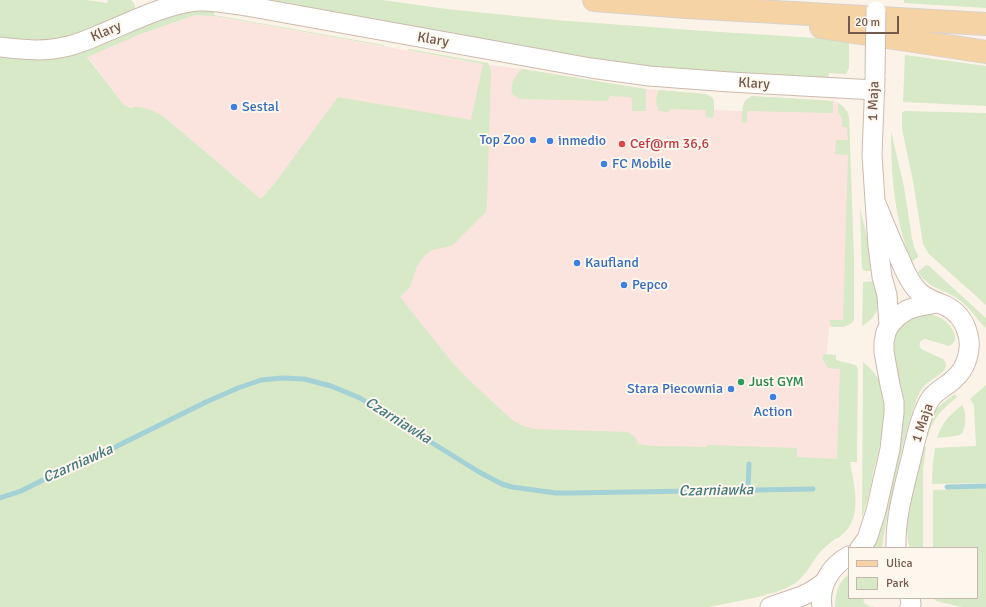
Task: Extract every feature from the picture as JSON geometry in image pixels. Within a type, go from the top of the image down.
[{"type":"main road","points":[[594,0],[687,7],[986,24]]},
{"type":"main road","points":[[687,7],[986,52]]},
{"type":"street","name":"1 Maja","points":[[861,547],[867,539],[874,517],[890,450],[894,413],[894,402],[884,352],[884,342],[889,326],[887,295],[882,277],[878,246],[872,155],[877,0]]},
{"type":"street","name":"Klary","points":[[0,47],[38,51],[71,46],[149,14],[177,5],[208,1],[246,6],[635,75],[730,82],[875,82]]},
{"type":"street","name":"1 Maja","points":[[875,201],[896,252],[911,282],[925,297],[945,306],[963,320],[969,336],[969,348],[966,362],[961,372],[955,379],[938,391],[926,406],[900,508],[896,528],[896,547]]},
{"type":"street","points":[[889,326],[898,316],[907,310],[937,303]]},
{"type":"street","points":[[822,607],[822,593],[829,573],[848,557]]},
{"type":"street","points":[[770,607],[802,596],[825,582]]},
{"type":"shaded area","points":[[195,15],[213,16],[489,65],[523,69],[616,85],[706,94],[713,98],[714,110],[742,111],[744,102],[752,96],[821,100],[839,103],[847,111],[849,117],[854,262],[854,320],[852,323],[843,327],[829,327],[826,363],[842,365],[850,462],[539,450],[418,335],[275,183],[261,199],[163,116],[124,105],[87,56],[141,34]]},
{"type":"green space","points":[[0,0],[87,0],[107,3],[108,0],[131,0],[134,3],[135,8],[134,11],[74,36],[49,42],[0,40]]},
{"type":"green space","points":[[256,0],[382,0],[447,9],[555,20],[849,40],[849,68],[846,74],[829,73],[828,80],[639,68]]},
{"type":"green space","points":[[904,0],[986,0],[986,8],[904,3]]},
{"type":"green space","points":[[214,9],[214,15],[384,46],[214,16],[195,15],[141,34],[87,57],[124,105],[131,108],[143,108],[163,116],[261,199],[275,183],[338,97],[471,120],[483,64],[407,50],[409,49],[488,63],[491,72],[486,212],[451,246],[432,250],[425,255],[417,266],[410,287],[400,297],[452,362],[512,420],[523,426],[534,429],[627,432],[634,436],[638,444],[653,446],[707,447],[707,445],[797,448],[797,457],[837,459],[840,369],[828,368],[822,358],[824,354],[836,355],[836,360],[855,365],[857,366],[858,370],[857,462],[850,462],[856,500],[853,518],[849,527],[842,535],[821,551],[808,570],[792,585],[770,594],[709,607],[0,607],[0,55],[138,28],[183,11]]},
{"type":"green space","points":[[905,55],[986,66],[986,106],[903,102]]},
{"type":"green space","points":[[523,69],[646,89],[646,111],[632,111],[632,99],[630,97],[610,96],[607,101],[519,99],[512,94],[512,83],[515,77]]},
{"type":"green space","points":[[659,90],[706,94],[713,98],[714,116],[712,118],[706,117],[706,110],[670,109],[669,112],[659,111],[656,100]]},
{"type":"green space","points":[[752,96],[833,101],[833,113],[747,111],[747,123],[742,123],[742,111],[744,104],[748,98]]},
{"type":"green space","points":[[838,103],[845,108],[849,117],[854,262],[854,320],[847,326],[832,327],[830,320],[843,320],[848,155],[835,154],[836,140],[848,140],[847,127],[842,127],[842,118],[838,113]]},
{"type":"green space","points":[[905,111],[986,113],[986,305],[929,254],[923,244],[913,181],[902,129],[902,113]]},
{"type":"green space","points":[[891,131],[904,187],[912,238],[918,255],[918,257],[912,262],[904,240],[896,208],[892,170]]},
{"type":"green space","points":[[860,208],[876,271],[864,271],[862,268]]},
{"type":"green space","points":[[926,265],[929,266],[986,318],[986,328],[961,301],[932,286],[922,278],[918,272]]},
{"type":"green space","points":[[879,281],[878,307],[873,317],[862,326],[863,282]]},
{"type":"green space","points":[[926,313],[939,317],[949,325],[955,334],[955,341],[949,346],[925,339],[920,343],[921,349],[943,359],[946,363],[946,367],[941,374],[928,382],[920,392],[917,399],[902,449],[882,547],[874,547],[883,519],[891,344],[901,323]]},
{"type":"green space","points":[[863,362],[876,376],[882,386],[885,406],[883,430],[862,518]]},
{"type":"green space","points":[[986,385],[986,483],[932,484],[935,448],[976,446],[974,405],[970,399]]},
{"type":"green space","points":[[955,394],[957,397],[939,414],[932,424],[928,437],[925,436],[930,420],[937,408]]},
{"type":"green space","points":[[962,405],[965,412],[965,420],[962,434],[937,438],[947,419]]},
{"type":"green space","points":[[923,447],[926,447],[923,469],[923,547],[910,547],[908,537],[908,512],[913,484]]},
{"type":"green space","points":[[986,488],[986,607],[962,607],[936,601],[935,599],[978,599],[978,547],[933,547],[933,490]]},
{"type":"green space","points":[[848,575],[848,599],[863,599],[864,603],[869,606],[876,607],[835,607],[838,589]]},
{"type":"waterway","name":"Czarniawka","points":[[0,498],[21,491],[49,477],[79,465],[206,402],[238,388],[261,380],[282,378],[304,379],[331,386],[360,398],[479,472],[502,484],[512,487],[556,493],[813,489]]},
{"type":"waterway","points":[[748,490],[749,464]]},
{"type":"waterway","name":"Czarniawka","points":[[947,487],[986,486]]},
{"type":"place","name":"Sestal","points":[[234,107]]},
{"type":"place","name":"Top Zoo","points":[[533,140]]},
{"type":"place","name":"inmedio","points":[[550,141]]},
{"type":"place","name":"Cef@rm 36,6","points":[[622,144]]},
{"type":"place","name":"FC Mobile","points":[[604,164]]},
{"type":"place","name":"Kaufland","points":[[577,263]]},
{"type":"place","name":"Pepco","points":[[624,285]]},
{"type":"place","name":"Just GYM","points":[[741,382]]},
{"type":"place","name":"Stara Piecownia","points":[[731,389]]},
{"type":"place","name":"Action","points":[[773,397]]}]
